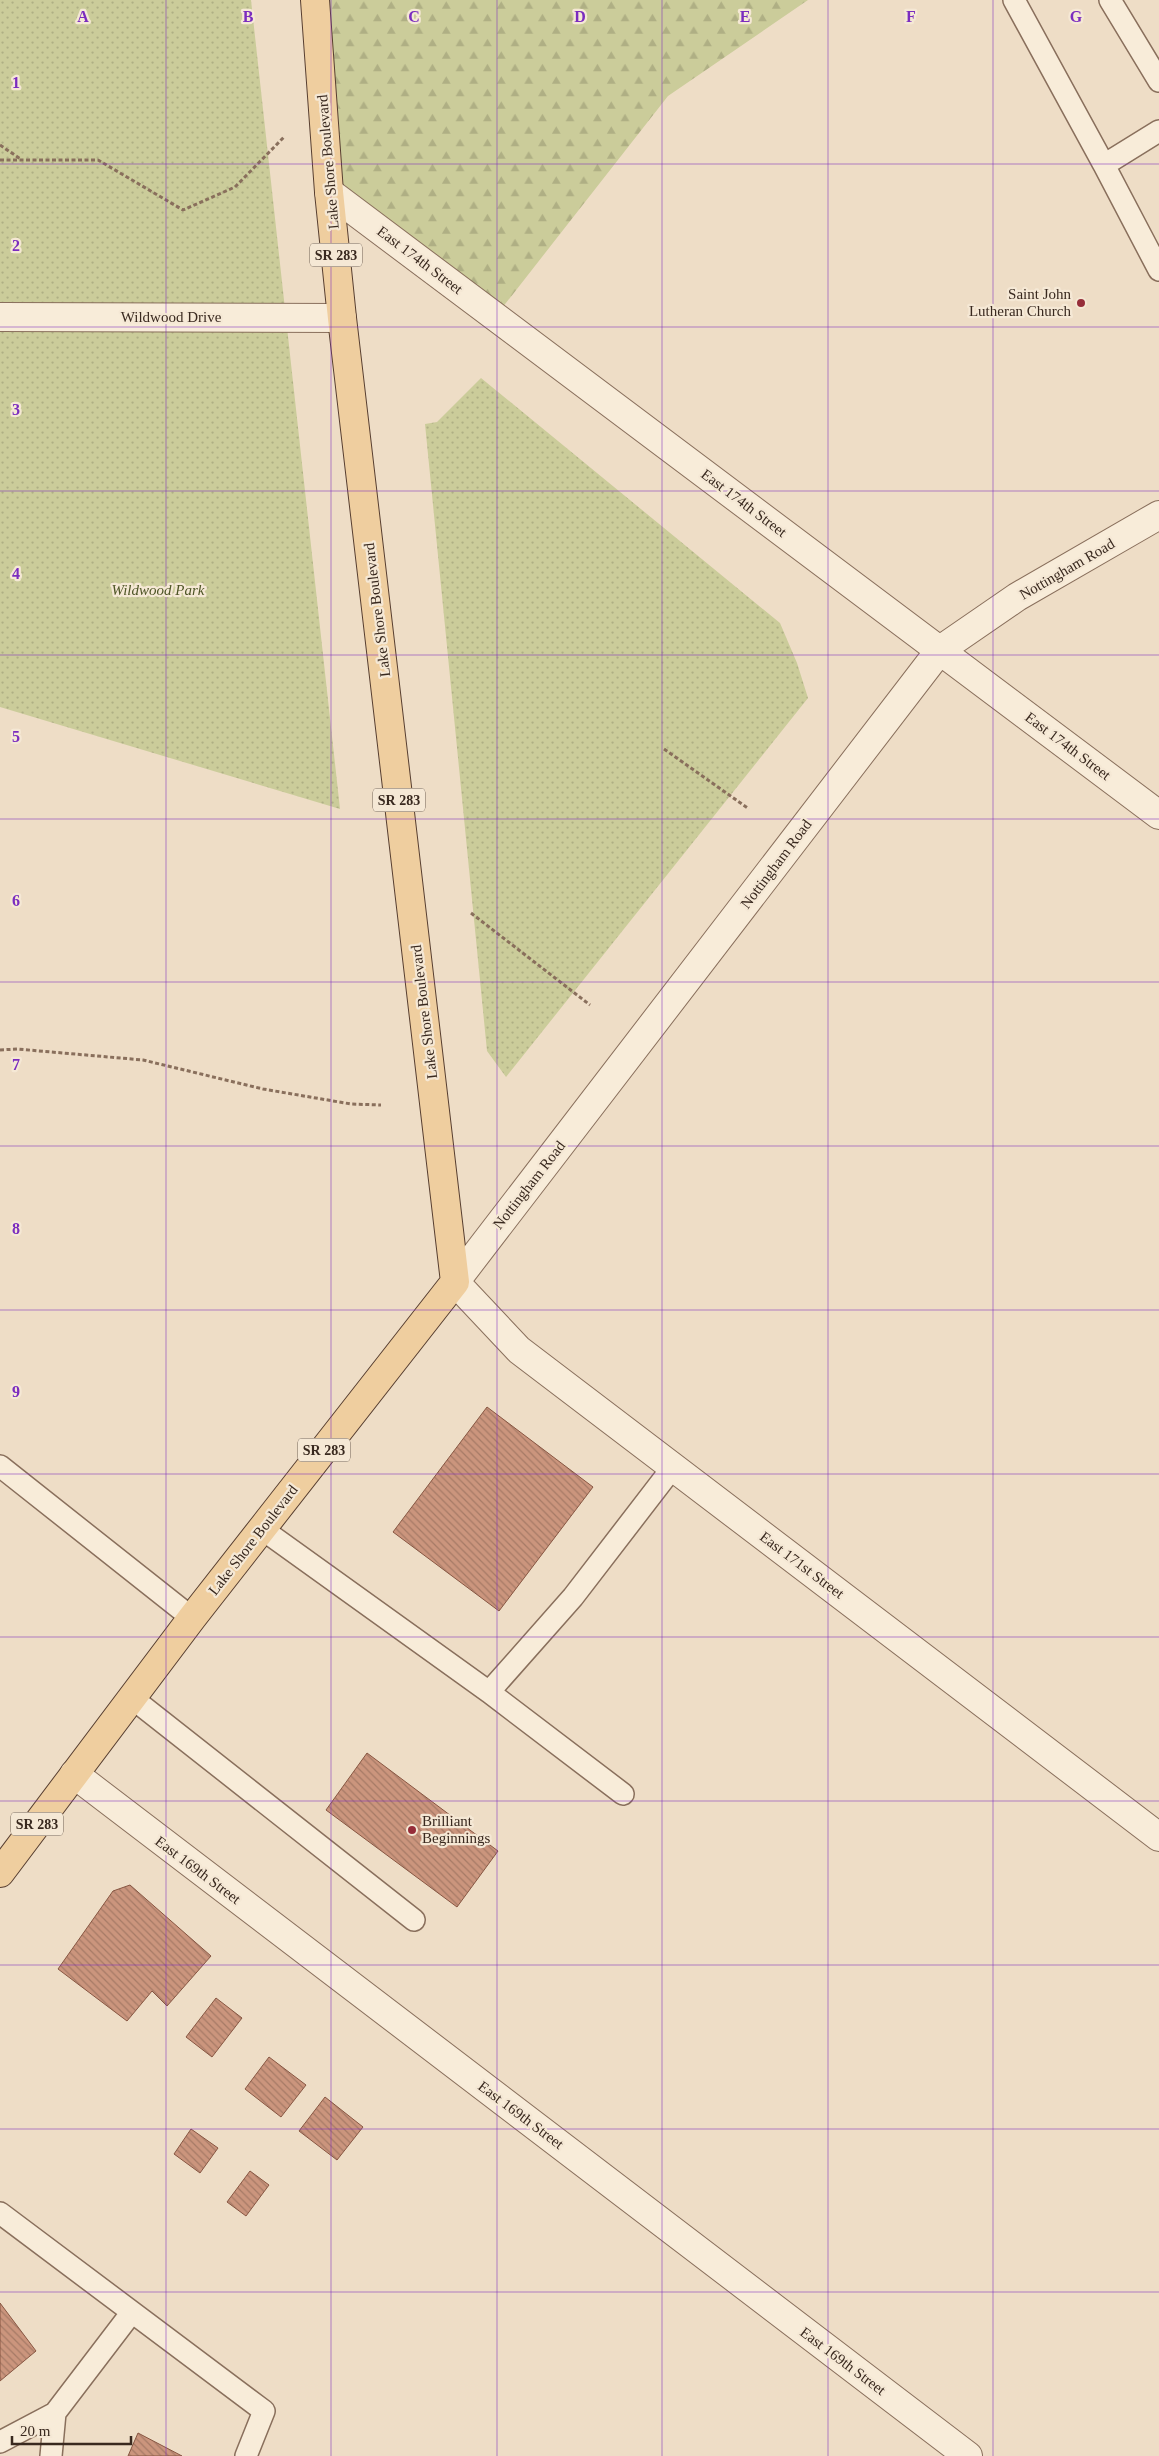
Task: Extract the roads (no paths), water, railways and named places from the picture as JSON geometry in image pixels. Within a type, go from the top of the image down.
[{"type":"main road","name":"Lake Shore Boulevard","points":[[0,1873],[192,1618],[455,1282],[342,318],[329,192],[315,0]]},
{"type":"street","name":"East 174th Street","points":[[329,192],[1159,815]]},
{"type":"street","name":"Wildwood Drive","points":[[0,317],[342,318]]},
{"type":"street","name":"Nottingham Road","points":[[455,1282],[940,650],[1017,597],[1159,515]]},
{"type":"street","name":"East 171st Street","points":[[455,1282],[519,1350],[1159,1837]]},
{"type":"street","name":"East 169th Street","points":[[74,1774],[968,2456]]},
{"type":"lane","points":[[1014,0],[1159,270]]},
{"type":"lane","points":[[1110,0],[1159,81]]},
{"type":"lane","points":[[1104,165],[1159,131]]},
{"type":"lane","points":[[0,1466],[192,1618]]},
{"type":"lane","points":[[489,1692],[573,1597],[673,1467]]},
{"type":"lane","points":[[262,1529],[489,1692],[623,1794]]},
{"type":"lane","points":[[132,1698],[414,1920]]},
{"type":"lane","points":[[0,2213],[264,2411],[246,2456]]},
{"type":"lane","points":[[0,2442],[55,2413],[132,2312]]},
{"type":"lane","points":[[51,2456],[55,2413]]},
{"type":"place","name":"Saint John Lutheran Church","points":[[1081,303]]},
{"type":"place","name":"Brilliant Beginnings","points":[[412,1830]]},
{"type":"park label","name":"Wildwood Park","points":[[158,590]]}]
